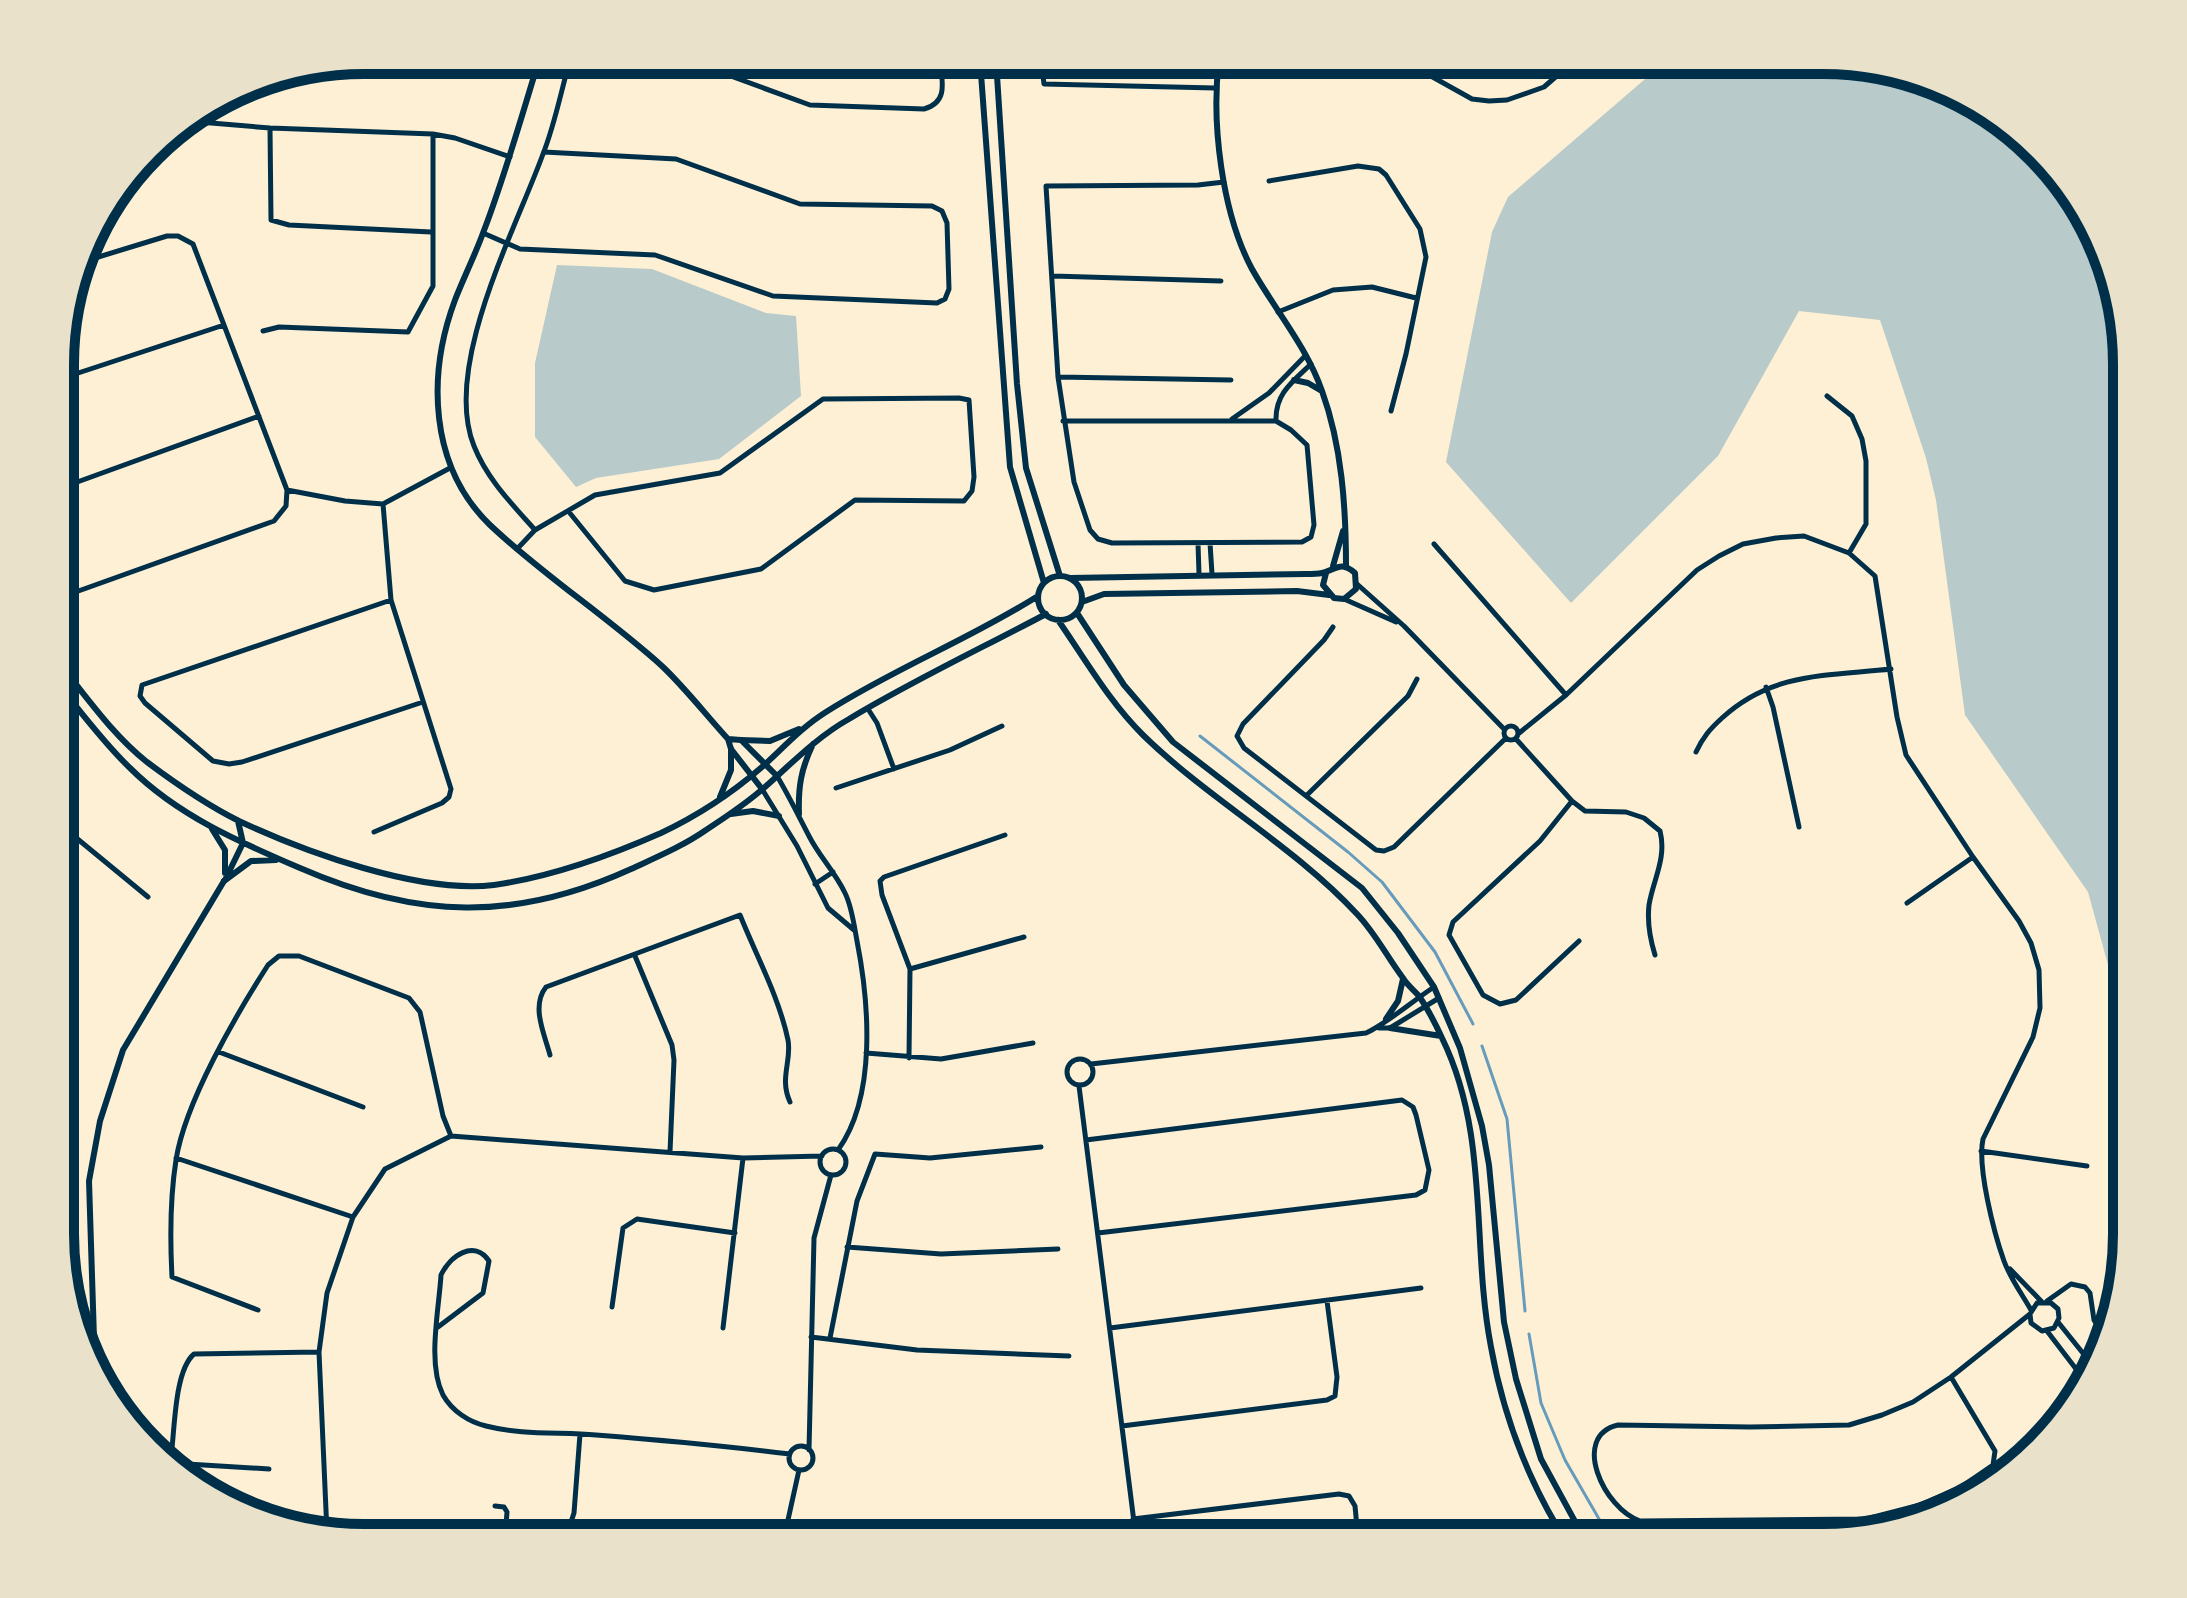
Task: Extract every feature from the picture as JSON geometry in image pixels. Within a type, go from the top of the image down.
[{"type":"main road","points":[[535,74],[510,157],[455,301],[439,358],[439,424],[450,468],[488,522],[663,668],[728,739],[731,770],[718,800]]},
{"type":"main road","points":[[728,739],[770,741],[806,726],[885,676],[970,635],[1038,596],[1044,583],[1010,467],[981,74]]},
{"type":"main road","points":[[997,74],[1016,368],[1026,468],[1060,576]]},
{"type":"main road","points":[[1217,74],[1215,88],[1224,182],[1236,228],[1251,267],[1311,364],[1323,392],[1340,456],[1346,566]]},
{"type":"main road","points":[[1294,380],[1308,383],[1323,392]]},
{"type":"main road","points":[[1329,595],[1323,585],[1326,573],[1333,566],[1344,528]]},
{"type":"main road","points":[[1082,602],[1104,594],[1297,591],[1344,599],[1353,594],[1357,584],[1355,573],[1346,566],[1333,566]]},
{"type":"main road","points":[[1044,583],[1060,576],[1326,573]]},
{"type":"main road","points":[[1058,620],[1077,613],[1082,602],[1080,588],[1070,578]]},
{"type":"main road","points":[[1038,596],[1041,609],[1058,620],[1116,704],[1142,735],[1338,895],[1379,941],[1425,1006],[1458,1077],[1474,1149],[1490,1346],[1505,1408],[1525,1464],[1557,1524]]},
{"type":"main road","points":[[1077,613],[1124,685],[1173,742],[1362,888],[1398,933],[1434,987],[1460,1048],[1482,1126],[1489,1165],[1504,1322],[1516,1379],[1541,1459],[1576,1524]]},
{"type":"main road","points":[[74,703],[131,770],[212,828],[243,843],[338,885],[399,900],[434,906],[521,906],[600,883],[680,845],[762,789],[815,741],[868,709],[1046,614]]},
{"type":"main road","points":[[74,681],[116,732],[145,760],[238,820],[341,861],[399,877],[437,883],[493,885],[559,871],[663,832],[718,800],[752,775],[806,726]]},
{"type":"main road","points":[[105,741],[116,732]]},
{"type":"main road","points":[[741,740],[777,776]]},
{"type":"main road","points":[[799,814],[798,784],[815,741]]},
{"type":"main road","points":[[731,749],[762,789]]},
{"type":"main road","points":[[726,816],[753,811],[779,816]]},
{"type":"main road","points":[[94,1340],[89,1181],[100,1121],[123,1050],[224,881],[243,843],[238,820]]},
{"type":"main road","points":[[212,828],[225,850],[224,881]]},
{"type":"main road","points":[[224,881],[251,861],[284,861]]},
{"type":"main road","points":[[1386,1019],[1398,1001],[1403,979]]},
{"type":"main road","points":[[1390,1028],[1441,1036]]},
{"type":"street","points":[[535,530],[490,479],[473,445],[467,420],[468,365],[480,318],[506,244],[544,152],[566,74]]},
{"type":"street","points":[[725,74],[810,105],[924,109],[934,106],[941,98],[940,74]]},
{"type":"street","points":[[1043,74],[1044,84],[1215,88]]},
{"type":"street","points":[[1429,75],[1472,99],[1507,100],[1544,87],[1559,74]]},
{"type":"street","points":[[204,122],[433,134],[455,138],[510,157]]},
{"type":"street","points":[[270,128],[271,220],[289,225],[431,232]]},
{"type":"street","points":[[263,331],[279,327],[408,332],[433,286],[433,134]]},
{"type":"street","points":[[483,233],[520,249],[655,255],[773,296],[937,303],[945,299],[949,289],[947,223],[942,211],[932,206],[800,204],[676,159],[544,152]]},
{"type":"street","points":[[1269,181],[1358,166],[1379,169],[1420,229],[1426,257],[1391,411]]},
{"type":"street","points":[[1063,421],[1276,421],[1307,445],[1314,525],[1311,537],[1302,542],[1112,543],[1098,539],[1090,530],[1074,482],[1063,421],[1058,377],[1046,186],[1198,185],[1224,182]]},
{"type":"street","points":[[74,593],[274,521],[286,506],[287,490],[193,244],[178,236],[167,236],[94,258]]},
{"type":"street","points":[[1053,276],[1221,281]]},
{"type":"street","points":[[1278,312],[1333,290],[1372,287],[1416,298]]},
{"type":"street","points":[[74,374],[224,325]]},
{"type":"street","points":[[1231,420],[1269,393],[1306,355]]},
{"type":"street","points":[[1276,421],[1278,399],[1311,364]]},
{"type":"street","points":[[1058,377],[1231,380]]},
{"type":"street","points":[[1827,396],[1852,416],[1862,439],[1866,461],[1866,524],[1849,553]]},
{"type":"street","points":[[517,549],[535,530],[595,495],[720,473],[823,399],[969,400],[974,477],[972,491],[964,501],[855,500],[761,569],[654,590],[625,581],[569,512]]},
{"type":"street","points":[[74,483],[259,416]]},
{"type":"street","points":[[287,490],[345,501],[383,504],[450,468]]},
{"type":"street","points":[[374,832],[442,803],[449,797],[451,782],[391,600],[383,504]]},
{"type":"street","points":[[1505,739],[1511,741],[1566,695],[1697,570],[1743,544],[1804,536],[1849,553],[1875,576],[1906,755],[2031,943],[2042,990],[2033,1037],[1983,1139],[1981,1151],[1984,1178],[2004,1262],[2031,1312],[2034,1326],[2047,1331],[2078,1372]]},
{"type":"street","points":[[1198,543],[1199,574]]},
{"type":"street","points":[[1210,543],[1212,574]]},
{"type":"street","points":[[1434,544],[1566,695]]},
{"type":"street","points":[[1357,584],[1404,626],[1504,729],[1505,739]]},
{"type":"street","points":[[1344,599],[1404,626]]},
{"type":"street","points":[[391,600],[142,685],[140,696],[213,761],[229,764],[423,702]]},
{"type":"street","points":[[1333,627],[1243,724],[1237,736],[1244,748],[1376,850],[1390,851],[1505,739]]},
{"type":"street","points":[[1696,752],[1703,735],[1741,700],[1766,687],[1799,678],[1891,669]]},
{"type":"street","points":[[1307,795],[1408,696],[1417,679]]},
{"type":"street","points":[[1766,687],[1799,827]]},
{"type":"street","points":[[868,709],[877,723],[894,769]]},
{"type":"street","points":[[836,788],[950,750],[1002,726]]},
{"type":"street","points":[[1504,729],[1511,726],[1572,801],[1585,811],[1626,812],[1644,818],[1660,831],[1662,851],[1649,909],[1650,939],[1655,955]]},
{"type":"street","points":[[777,776],[810,837],[847,895],[865,981],[866,1053],[857,1109],[846,1139],[838,1150]]},
{"type":"street","points":[[762,789],[828,908],[855,930]]},
{"type":"street","points":[[1572,801],[1540,841],[1453,922],[1449,935],[1483,995],[1500,1004],[1516,1000],[1579,941]]},
{"type":"street","points":[[909,1058],[910,969],[882,895],[880,881],[892,874],[1005,835]]},
{"type":"street","points":[[74,836],[148,897]]},
{"type":"street","points":[[1907,903],[1973,857]]},
{"type":"street","points":[[815,884],[833,872]]},
{"type":"street","points":[[550,1055],[539,1010],[540,995],[546,987],[740,915],[789,1043],[784,1075],[785,1092],[790,1102]]},
{"type":"street","points":[[910,969],[1024,937]]},
{"type":"street","points":[[258,1310],[172,1277],[170,1239],[176,1158],[195,1101],[268,965],[279,956],[299,956],[409,998],[420,1012],[443,1116],[451,1136]]},
{"type":"street","points":[[635,956],[672,1045],[670,1152]]},
{"type":"street","points":[[1378,1028],[1386,1019],[1434,987]]},
{"type":"street","points":[[1134,1524],[1079,1086],[1068,1077],[1069,1065],[1080,1059],[1091,1064],[1366,1033],[1378,1028],[1390,1028],[1439,998]]},
{"type":"street","points":[[866,1053],[941,1059],[1033,1043]]},
{"type":"street","points":[[219,1052],[363,1107]]},
{"type":"street","points":[[1079,1086],[1087,1084],[1092,1077],[1091,1064]]},
{"type":"street","points":[[1086,1140],[1386,1100],[1407,1102],[1416,1115],[1429,1176],[1425,1190],[1416,1195],[1098,1233]]},
{"type":"street","points":[[327,1522],[319,1352],[327,1293],[353,1217],[385,1169],[451,1136],[743,1158],[822,1156]]},
{"type":"street","points":[[830,1338],[857,1201],[875,1154],[930,1158],[1041,1147]]},
{"type":"street","points":[[828,1150],[838,1150],[846,1157],[846,1168],[841,1173],[831,1175],[821,1168],[822,1156],[828,1150]]},
{"type":"street","points":[[1981,1151],[2087,1166]]},
{"type":"street","points":[[176,1158],[353,1217]]},
{"type":"street","points":[[723,1328],[743,1158]]},
{"type":"street","points":[[799,1470],[807,1468],[812,1462],[809,1450],[810,1337],[814,1238],[831,1175]]},
{"type":"street","points":[[612,1307],[623,1228],[637,1219],[735,1233]]},
{"type":"street","points":[[847,1247],[941,1254],[1058,1249]]},
{"type":"street","points":[[438,1327],[483,1293],[489,1261],[484,1253],[474,1250],[463,1252],[446,1265],[441,1275],[438,1327],[436,1376],[444,1397],[459,1414],[485,1426],[523,1432],[580,1434],[790,1454],[798,1447],[809,1450]]},
{"type":"street","points":[[2004,1262],[2044,1302],[2058,1309],[2058,1322],[2086,1356]]},
{"type":"street","points":[[1951,1377],[1995,1451],[1993,1465],[1961,1487],[1920,1505],[1866,1519],[1640,1521],[1629,1517],[1603,1488],[1595,1467],[1598,1439],[1608,1428],[1618,1425],[1849,1425],[1882,1415],[1913,1402],[1951,1377],[2071,1284],[2085,1287],[2090,1293],[2098,1327]]},
{"type":"street","points":[[1110,1328],[1421,1288]]},
{"type":"street","points":[[1122,1426],[1327,1400],[1335,1396],[1337,1377],[1327,1301]]},
{"type":"street","points":[[2094,1320],[2101,1316]]},
{"type":"street","points":[[2047,1331],[2058,1322]]},
{"type":"street","points":[[810,1337],[917,1350],[1069,1356]]},
{"type":"street","points":[[172,1451],[181,1375],[187,1360],[194,1354],[319,1352]]},
{"type":"street","points":[[571,1524],[580,1434]]},
{"type":"street","points":[[790,1454],[790,1462],[799,1470]]},
{"type":"street","points":[[188,1465],[269,1469]]},
{"type":"street","points":[[788,1524],[799,1470]]},
{"type":"street","points":[[1133,1519],[1339,1494],[1349,1496],[1355,1506],[1357,1524]]},
{"type":"street","points":[[495,1506],[504,1507],[506,1524]]},
{"type":"shaded area","points":[[1651,74],[1861,76],[1916,89],[1968,113],[2000,134],[2053,187],[2091,253],[2111,326],[2113,983],[2088,892],[1965,715],[1936,500],[1926,458],[1880,320],[1799,311],[1718,456],[1571,603],[1446,462],[1492,232],[1508,197]]},
{"type":"shaded area","points":[[557,265],[652,269],[766,313],[796,316],[801,396],[719,459],[596,478],[576,487],[535,437],[535,363]]},
{"type":"waterway","points":[[1200,736],[1382,882],[1435,952],[1473,1024]]},
{"type":"waterway","points":[[1482,1046],[1507,1119],[1525,1311]]},
{"type":"waterway","points":[[1529,1334],[1541,1403],[1565,1460],[1602,1524]]}]
